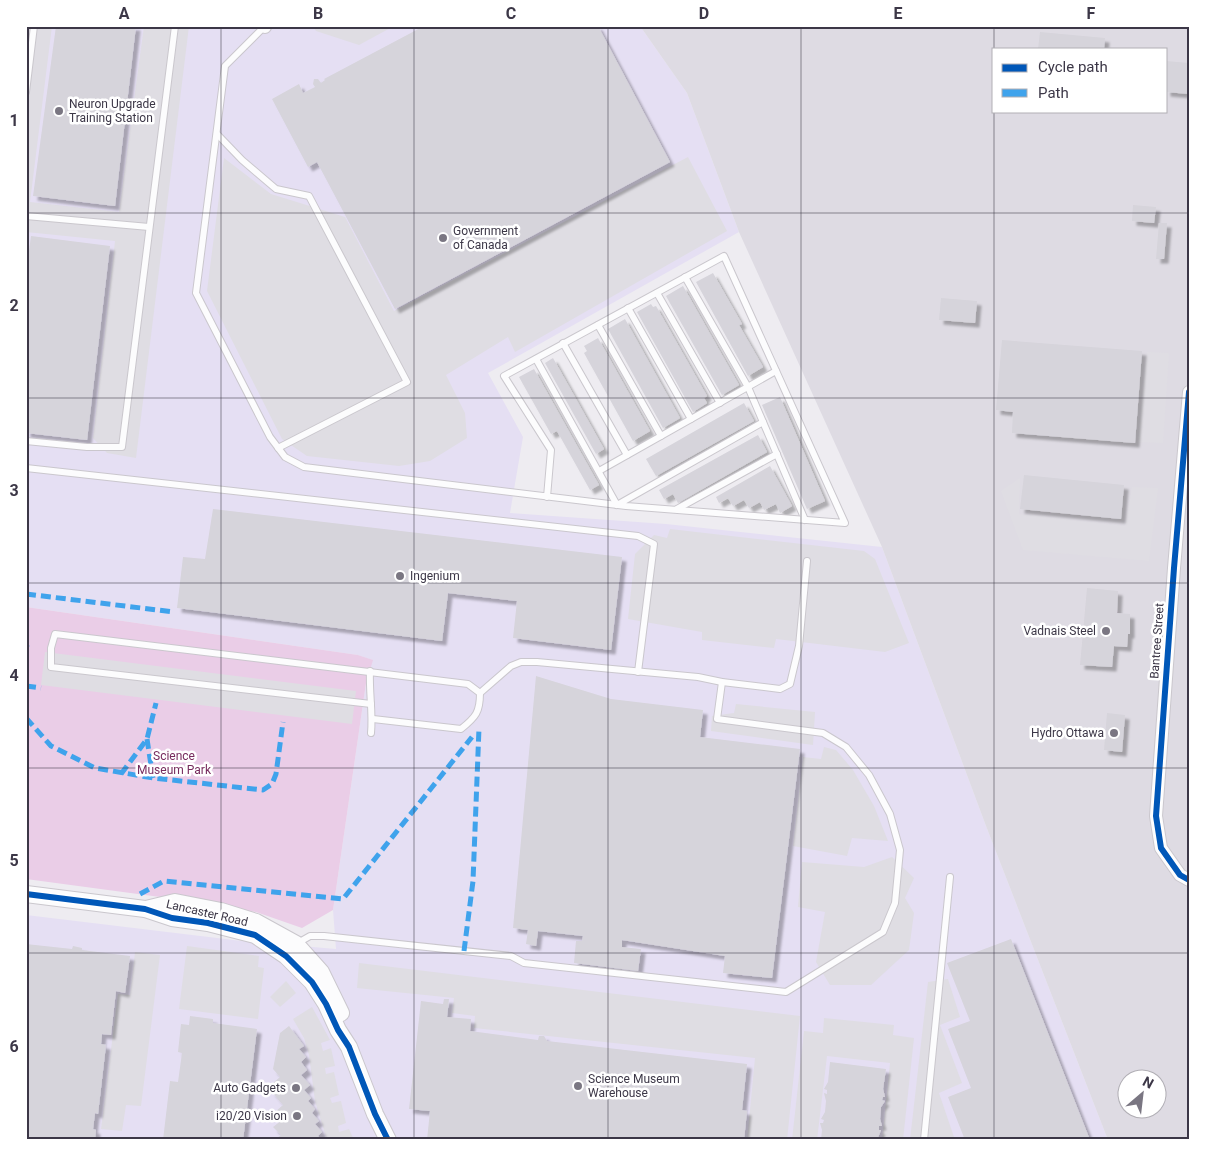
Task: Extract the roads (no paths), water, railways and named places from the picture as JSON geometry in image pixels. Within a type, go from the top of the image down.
[{"type":"street","name":"Bantree Street","points":[[1189,392],[1156,816],[1161,848],[1180,875],[1189,880]]},
{"type":"street","name":"Lancaster Road","points":[[26,894],[145,909],[175,902],[256,922],[321,972],[345,1023],[349,1047],[375,1114],[388,1140]]},
{"type":"lane","points":[[26,92],[34,26]]},
{"type":"lane","points":[[26,441],[87,447],[122,447],[174,26]]},
{"type":"lane","points":[[265,26],[225,66],[196,293],[270,437],[285,457],[304,467],[617,505],[845,523],[724,256],[504,376],[551,450],[547,496]]},
{"type":"lane","points":[[216,134],[242,160],[276,189],[309,196],[407,382],[278,448]]},
{"type":"lane","points":[[26,216],[149,227]]},
{"type":"lane","points":[[685,277],[748,387],[805,520]]},
{"type":"lane","points":[[657,292],[720,403]]},
{"type":"lane","points":[[628,308],[691,419]]},
{"type":"lane","points":[[598,325],[661,436]]},
{"type":"lane","points":[[564,344],[627,455]]},
{"type":"lane","points":[[536,359],[617,505]]},
{"type":"lane","points":[[599,471],[776,371]]},
{"type":"lane","points":[[617,505],[763,422]]},
{"type":"lane","points":[[676,510],[777,454]]},
{"type":"lane","points":[[26,468],[638,536],[654,544],[638,672]]},
{"type":"lane","points":[[480,692],[511,666],[521,662],[698,677],[780,690],[790,684],[799,646],[807,561]]},
{"type":"lane","points":[[371,704],[51,667],[51,648],[55,634],[468,684],[480,692]]},
{"type":"lane","points":[[370,671],[373,719],[371,733]]},
{"type":"lane","points":[[291,950],[310,936],[342,938],[511,956],[524,964],[786,992],[857,950],[883,932],[895,903],[900,850],[890,814],[868,775],[846,747],[823,733],[717,719],[722,682]]},
{"type":"lane","points":[[373,719],[461,729],[474,719],[480,705],[480,692]]},
{"type":"lane","points":[[924,1140],[950,877]]},
{"type":"place","name":"Neuron Upgrade Training Station","points":[[59,111]]},
{"type":"place","name":"Government of Canada","points":[[443,238]]},
{"type":"place","name":"Ingenium","points":[[400,576]]},
{"type":"place","name":"Vadnais Steel","points":[[1106,631]]},
{"type":"place","name":"Hydro Ottawa","points":[[1114,733]]},
{"type":"place","name":"Science Museum Warehouse","points":[[578,1086]]},
{"type":"place","name":"Auto Gadgets","points":[[296,1088]]},
{"type":"place","name":"i20/20 Vision","points":[[297,1116]]},
{"type":"park label","name":"Science Museum Park","points":[[174,763]]}]
